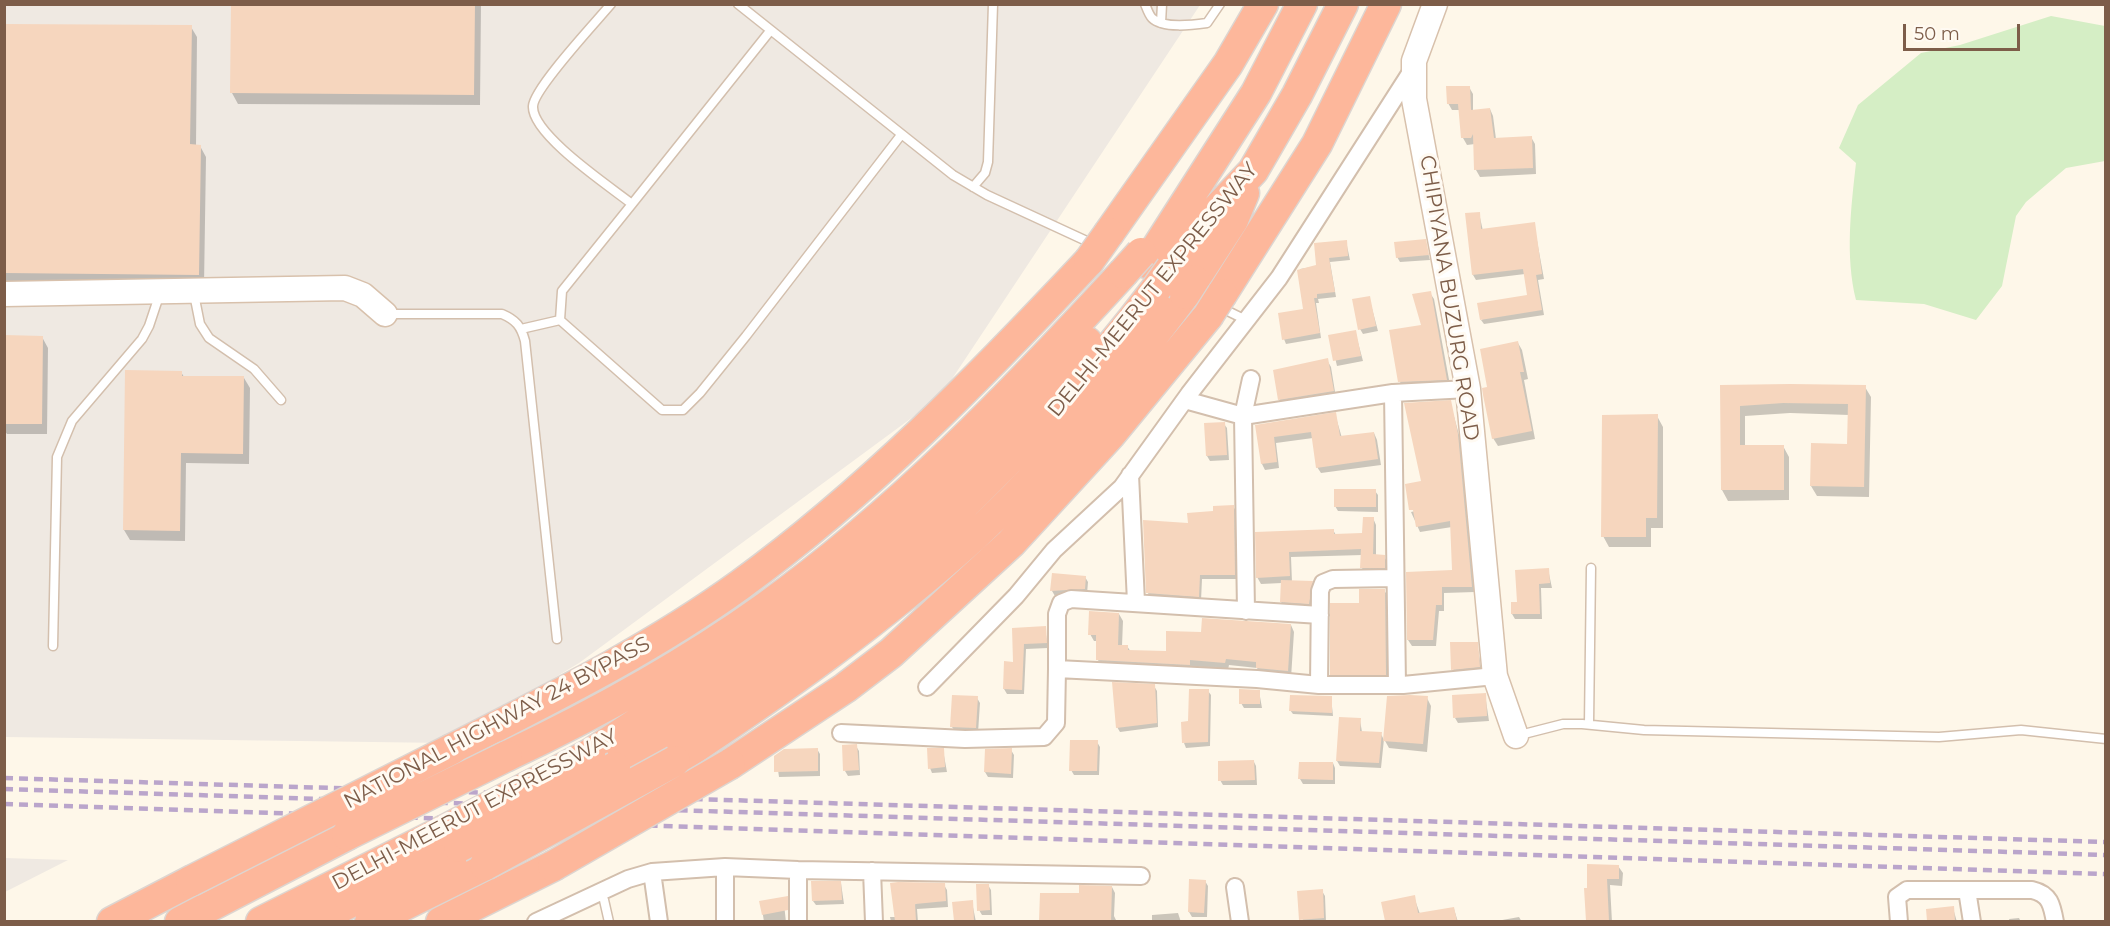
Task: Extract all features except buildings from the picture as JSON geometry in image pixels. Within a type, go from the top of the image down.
[{"type":"highway","name":"NATIONAL HIGHWAY 24 BYPASS","points":[[112,921],[594,677],[740,585],[860,489],[921,433],[989,368],[1101,248],[1228,64],[1263,4]]},
{"type":"highway","name":"DELHI-MEERUT EXPRESSWAY","points":[[1153,273],[1178,213],[1256,93],[1302,4]]},
{"type":"highway","name":"DELHI-MEERUT EXPRESSWAY","points":[[312,921],[451,839],[602,760],[706,678],[814,600],[902,527],[994,441],[1101,326],[1253,171],[1297,95],[1343,4]]},
{"type":"highway","points":[[441,921],[553,867],[730,764],[845,688],[891,653],[1011,543],[1111,434],[1215,305],[1317,144],[1386,4]]},
{"type":"highway","points":[[1332,114],[1363,82],[1406,4]]},
{"type":"highway","points":[[180,921],[347,835],[608,706],[661,676],[758,613],[821,565],[889,508],[975,428],[1153,273]]},
{"type":"highway","points":[[370,921],[485,865],[675,761],[794,681],[890,608],[974,536],[1052,458],[1130,366],[1153,273]]},
{"type":"highway","name":"DELHI-MEERUT EXPRESSWAY","points":[[261,921],[451,839]]},
{"type":"street","name":"CHIPIYANA BUZURG ROAD","points":[[1435,4],[1422,35],[1413,68],[1414,99],[1468,389],[1495,676],[1516,736]]},
{"type":"street","points":[[927,687],[1016,596],[1054,550],[1108,502],[1130,476],[1279,278],[1413,68]]},
{"type":"street","points":[[4,294],[194,293],[345,288],[363,295],[385,314]]},
{"type":"street","points":[[1246,611],[1243,416],[1251,379]]},
{"type":"street","points":[[1185,400],[1243,416],[1393,393],[1468,389]]},
{"type":"street","points":[[1393,393],[1397,685]]},
{"type":"street","points":[[1130,476],[1136,602]]},
{"type":"street","points":[[1319,685],[1320,591],[1323,583],[1333,579],[1395,578]]},
{"type":"street","points":[[841,733],[965,739],[1044,737],[1056,723],[1056,614],[1061,603],[1071,599],[1320,615]]},
{"type":"street","points":[[1057,669],[1257,679],[1319,685],[1397,685],[1495,676]]},
{"type":"street","points":[[725,867],[725,921]]},
{"type":"street","points":[[536,921],[603,896],[628,879],[652,872],[725,867],[1141,876]]},
{"type":"street","points":[[798,870],[798,921]]},
{"type":"street","points":[[872,871],[874,921]]},
{"type":"street","points":[[652,872],[659,921]]},
{"type":"street","points":[[1235,887],[1240,921]]},
{"type":"street","points":[[1899,921],[1896,903],[1901,892],[1967,890],[2039,892],[2052,903],[2055,921]]},
{"type":"street","points":[[1967,890],[1971,921]]},
{"type":"lane","points":[[611,4],[542,87],[533,104],[534,118],[545,135],[632,204]]},
{"type":"lane","points":[[738,4],[953,176],[1101,248]]},
{"type":"lane","points":[[973,187],[985,173],[988,162],[993,4]]},
{"type":"lane","points":[[1146,4],[1151,17],[1161,23],[1207,23],[1220,4]]},
{"type":"lane","points":[[1161,23],[1162,4]]},
{"type":"lane","points":[[560,320],[561,291],[770,31]]},
{"type":"lane","points":[[560,320],[663,410],[683,410],[740,344],[901,135]]},
{"type":"lane","points":[[1153,273],[1247,321]]},
{"type":"lane","points":[[53,646],[54,488],[57,457],[72,421],[142,339],[160,293]]},
{"type":"lane","points":[[194,293],[200,324],[209,338],[254,369],[281,400]]},
{"type":"lane","points":[[385,314],[502,314],[515,319],[521,329],[525,341],[557,639]]},
{"type":"lane","points":[[521,329],[560,320]]},
{"type":"lane","points":[[1589,724],[1591,568]]},
{"type":"lane","points":[[1516,736],[1563,724],[1589,724],[1644,730],[1939,737],[2021,730],[2106,739]]},
{"type":"lane","points":[[603,896],[609,921]]},
{"type":"shaded area","points":[[5,5],[1200,5],[940,397],[579,663],[446,743],[5,737]]},
{"type":"shaded area","points":[[5,858],[68,860],[5,892]]},
{"type":"green space","points":[[2051,16],[2105,26],[2105,161],[2066,168],[2026,202],[2016,216],[2002,286],[1976,320],[1924,304],[1856,300],[1850,249],[1856,163],[1839,148],[1858,105],[1921,53],[1960,45]]},
{"type":"railway","points":[[4,778],[2106,842]]},
{"type":"railway","points":[[4,789],[2106,855]]},
{"type":"railway","points":[[4,804],[2106,874]]}]
